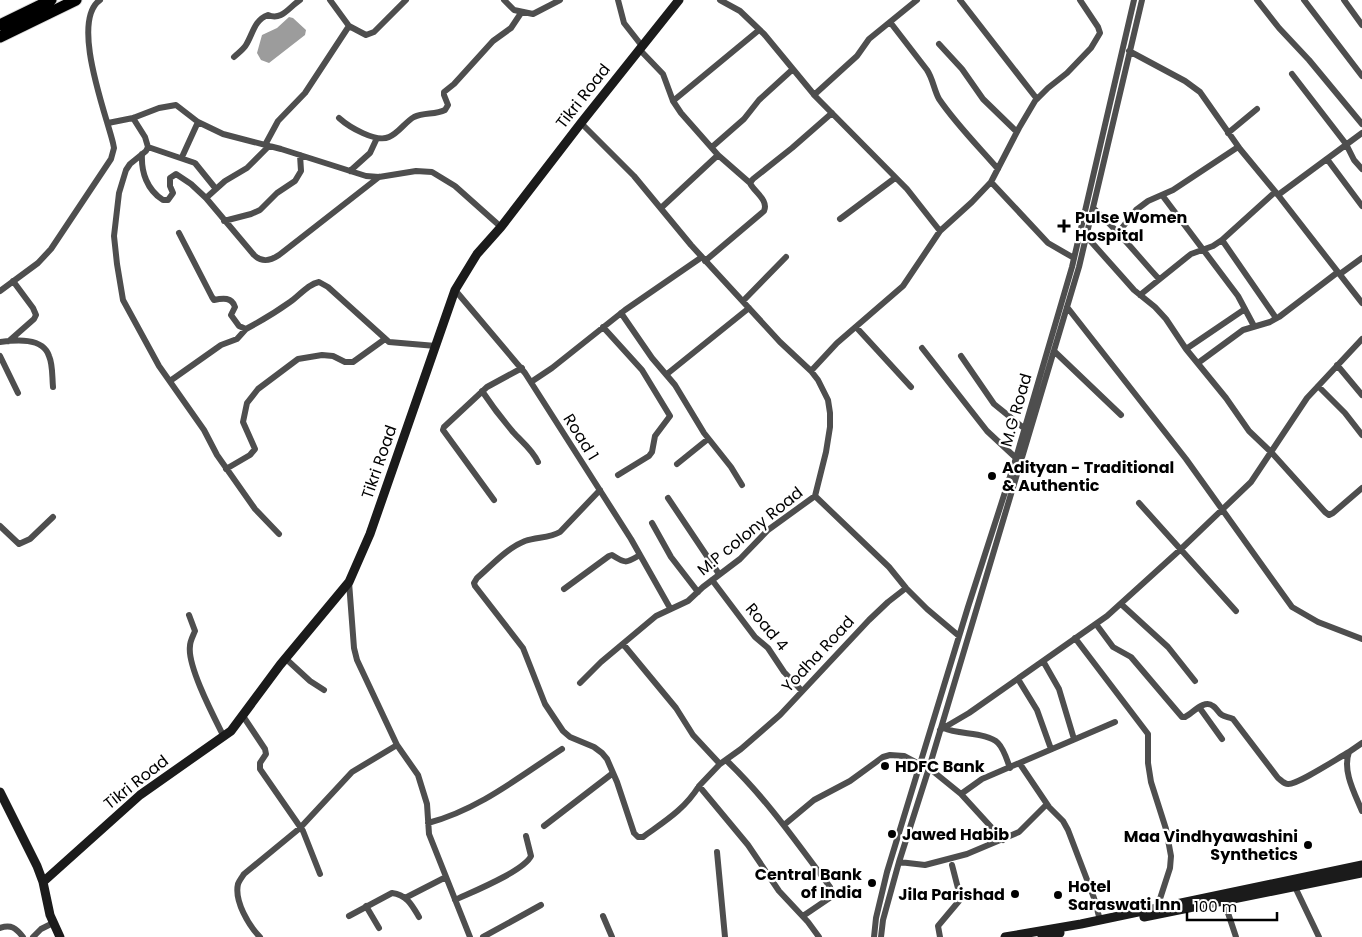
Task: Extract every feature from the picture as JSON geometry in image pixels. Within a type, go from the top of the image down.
[{"type":"highway","points":[[0,25],[51,0]]},
{"type":"highway","points":[[0,37],[76,0]]},
{"type":"street","points":[[0,291],[38,263],[50,248],[107,166],[114,148],[94,80],[88,31],[90,12],[95,3],[100,0]]},
{"type":"street","points":[[234,57],[246,46],[255,26],[262,18],[268,15],[281,16],[300,0]]},
{"type":"street","points":[[330,0],[349,26],[354,30],[369,35],[406,0]]},
{"type":"street","points":[[504,0],[514,10],[521,13],[534,14],[560,0]]},
{"type":"street","points":[[531,382],[552,368],[622,313],[704,259],[764,211],[766,207],[765,202],[750,182],[718,155],[673,102],[663,74],[641,48],[624,23],[618,0]]},
{"type":"street","points":[[720,0],[740,11],[759,30],[814,95],[907,189],[940,231]]},
{"type":"street","points":[[814,95],[857,56],[869,39],[917,0]]},
{"type":"street","points":[[960,0],[1037,99]]},
{"type":"street","points":[[811,371],[837,343],[903,286],[940,231],[991,182],[1028,111],[1037,99],[1067,73],[1085,54],[1100,33],[1080,0]]},
{"type":"street","name":"M.G Road","points":[[874,937],[876,918],[887,872],[919,764],[1025,429],[1054,350],[1067,307],[1134,0]]},
{"type":"street","name":"M.G Road","points":[[881,937],[883,920],[942,729],[1076,261],[1086,236],[1142,0]]},
{"type":"street","points":[[1257,0],[1362,124]]},
{"type":"street","points":[[1304,0],[1362,76]]},
{"type":"street","points":[[1344,0],[1362,25]]},
{"type":"street","name":"Tikri Road","points":[[43,882],[140,794],[232,731],[286,658],[349,582],[370,534],[455,290],[469,265],[501,227],[677,1]]},
{"type":"street","points":[[339,118],[353,128],[377,138],[390,137],[415,117],[445,110],[448,105],[444,92],[454,84],[493,41],[511,28],[521,13]]},
{"type":"street","points":[[890,22],[927,70],[932,78],[937,95],[998,169]]},
{"type":"street","points":[[206,198],[231,177],[247,168],[267,146],[274,126],[305,93],[349,26]]},
{"type":"street","points":[[673,102],[759,30]]},
{"type":"street","points":[[939,44],[962,69],[983,99],[1017,132]]},
{"type":"street","points":[[1129,51],[1186,81],[1204,97],[1238,147],[1277,193],[1362,303]]},
{"type":"street","points":[[712,147],[749,114],[759,100],[793,69]]},
{"type":"street","points":[[1292,74],[1346,144],[1354,160],[1362,169]]},
{"type":"street","points":[[108,123],[133,118],[160,108],[176,105],[198,122],[223,134],[300,155],[350,172],[379,177],[416,171],[432,172],[455,186],[501,227]]},
{"type":"street","points":[[1228,133],[1256,109]]},
{"type":"street","points":[[750,182],[832,113]]},
{"type":"street","points":[[133,118],[146,137],[148,147]]},
{"type":"street","points":[[182,157],[198,122]]},
{"type":"street","points":[[581,123],[634,176],[673,224],[780,342],[811,371],[823,390],[830,413],[830,427],[815,496]]},
{"type":"street","points":[[1140,295],[1187,257],[1222,240],[1277,193],[1362,133]]},
{"type":"street","points":[[350,172],[370,153],[377,138]]},
{"type":"street","points":[[148,147],[195,163],[216,189]]},
{"type":"street","points":[[148,147],[130,164],[122,178],[114,231],[123,300],[155,359],[204,430],[226,469],[255,509],[279,534]]},
{"type":"street","points":[[1118,233],[1136,210],[1148,200],[1173,190],[1238,147]]},
{"type":"street","points":[[142,154],[143,174],[148,184],[160,198],[166,201],[172,196],[173,193],[169,182],[170,178],[176,174],[191,184],[206,198],[258,259],[268,260],[273,259],[379,177]]},
{"type":"street","points":[[224,221],[260,210],[273,196],[295,182],[301,171],[300,155]]},
{"type":"street","points":[[661,208],[718,155]]},
{"type":"street","points":[[1327,159],[1362,206]]},
{"type":"street","points":[[840,218],[896,178]]},
{"type":"street","points":[[991,182],[1048,243],[1076,261]]},
{"type":"street","points":[[1162,194],[1238,296],[1254,326]]},
{"type":"street","points":[[1092,208],[1109,223],[1159,279]]},
{"type":"street","points":[[178,233],[212,298],[214,300],[225,298],[232,302],[235,307],[231,315],[240,326],[246,329]]},
{"type":"street","points":[[1086,236],[1140,295],[1156,307],[1186,349],[1226,398],[1248,431],[1271,452],[1321,508],[1329,514],[1333,513],[1362,488]]},
{"type":"street","points":[[1222,240],[1276,318]]},
{"type":"street","points":[[743,301],[786,257]]},
{"type":"street","points":[[1198,363],[1244,330],[1276,318],[1362,258]]},
{"type":"street","points":[[9,341],[36,315],[13,281]]},
{"type":"street","points":[[170,381],[221,345],[237,339],[246,329],[266,319],[310,286],[319,282],[328,287],[385,339],[394,343],[436,346]]},
{"type":"street","name":"Road 1","points":[[455,290],[522,368],[600,490],[670,608]]},
{"type":"street","points":[[1067,307],[1167,435],[1292,606],[1318,622],[1362,639]]},
{"type":"street","points":[[667,374],[749,308]]},
{"type":"street","points":[[1186,349],[1245,309]]},
{"type":"street","points":[[622,313],[652,358],[667,374],[708,439],[742,485]]},
{"type":"street","points":[[604,327],[642,370],[670,416],[655,436],[652,452],[649,456],[618,476]]},
{"type":"street","points":[[856,327],[911,387]]},
{"type":"street","points":[[226,469],[250,455],[255,449],[243,422],[247,403],[258,389],[298,359],[322,355],[333,356],[345,362],[353,362],[385,339]]},
{"type":"street","points":[[942,729],[969,713],[1096,624],[1121,604],[1181,549],[1251,482],[1301,406],[1362,339]]},
{"type":"street","points":[[0,342],[17,340],[44,347],[49,354],[53,387]]},
{"type":"street","points":[[922,348],[986,431],[1016,458]]},
{"type":"street","points":[[1054,350],[1121,415]]},
{"type":"street","points":[[0,356],[18,393]]},
{"type":"street","points":[[960,356],[994,404],[1025,429]]},
{"type":"street","points":[[1337,365],[1362,395]]},
{"type":"street","points":[[494,500],[443,430],[482,391],[522,368]]},
{"type":"street","points":[[1318,386],[1345,413],[1362,435]]},
{"type":"street","points":[[482,391],[497,413],[527,445],[538,462]]},
{"type":"street","points":[[677,464],[708,439]]},
{"type":"street","points":[[544,826],[613,773],[602,753],[594,747],[570,737],[563,731],[545,704],[523,648],[478,591],[474,583],[484,572],[518,545],[528,540],[560,532],[600,490]]},
{"type":"street","name":"M.P colony Road","points":[[580,682],[656,616],[670,608],[682,605],[740,559],[768,530],[815,496],[889,567],[906,588]]},
{"type":"street","points":[[668,498],[719,574]]},
{"type":"street","points":[[1139,503],[1236,611]]},
{"type":"street","points":[[0,526],[19,544],[30,539],[53,518]]},
{"type":"street","points":[[652,523],[671,557],[698,592]]},
{"type":"street","points":[[564,590],[608,556],[612,555],[621,562],[625,562],[640,555]]},
{"type":"street","name":"Road 4","points":[[712,580],[755,637],[768,648],[784,672],[802,691]]},
{"type":"street","points":[[349,582],[354,648],[357,660],[397,745],[418,775],[426,804],[429,834],[470,937]]},
{"type":"street","points":[[906,588],[959,636]]},
{"type":"street","name":"Yodha Road","points":[[613,773],[634,833],[638,837],[643,837],[676,814],[693,796],[699,786],[723,762],[780,715],[869,620],[906,588]]},
{"type":"street","points":[[1121,604],[1168,647],[1195,680]]},
{"type":"street","points":[[189,615],[195,632],[189,647],[192,660],[202,691],[224,736]]},
{"type":"street","points":[[1096,624],[1113,647],[1131,657],[1182,717],[1184,718],[1208,703],[1222,715],[1233,720],[1278,778],[1286,783],[1290,784],[1299,780],[1362,743]]},
{"type":"street","points":[[1075,638],[1148,734],[1148,763],[1151,782],[1166,829],[1171,856],[1170,868],[1157,908]]},
{"type":"street","points":[[623,644],[676,708],[694,735],[723,762],[749,782],[784,825],[831,890],[830,897],[803,916]]},
{"type":"street","points":[[286,658],[310,681],[324,690]]},
{"type":"street","points":[[1043,661],[1058,689],[1074,739]]},
{"type":"street","points":[[1018,679],[1037,710],[1051,749]]},
{"type":"street","points":[[1199,708],[1222,739]]},
{"type":"street","points":[[243,716],[265,749],[266,754],[260,763],[260,769],[300,828],[320,874]]},
{"type":"street","points":[[961,794],[976,782],[1115,722]]},
{"type":"street","points":[[942,729],[994,740],[1002,748],[1010,768]]},
{"type":"street","points":[[260,937],[245,918],[238,894],[238,884],[244,874],[300,828],[352,772],[397,745]]},
{"type":"street","points":[[428,823],[464,811],[562,749]]},
{"type":"street","points":[[1349,752],[1347,764],[1349,774],[1362,811]]},
{"type":"street","points":[[784,825],[814,800],[850,781],[890,755],[904,756],[919,764]]},
{"type":"street","points":[[1020,764],[1047,804],[1068,830],[1094,898],[1100,920]]},
{"type":"street","points":[[929,768],[961,794],[1003,840]]},
{"type":"street","points":[[699,786],[748,845],[778,891],[803,916],[819,937]]},
{"type":"street","points":[[0,792],[37,866],[43,882],[50,915],[60,937]]},
{"type":"street","points":[[900,862],[925,865],[967,854],[1003,840],[1023,829],[1047,804]]},
{"type":"street","points":[[455,900],[507,875],[526,863],[531,856],[526,836]]},
{"type":"street","points":[[717,852],[725,937]]},
{"type":"street","points":[[940,937],[938,926],[940,922],[960,901],[952,865]]},
{"type":"street","points":[[1005,937],[1100,920],[1362,866]]},
{"type":"street","points":[[1042,937],[1362,873]]},
{"type":"street","points":[[405,898],[446,877]]},
{"type":"street","points":[[1295,887],[1319,937]]},
{"type":"street","points":[[349,916],[392,893],[399,894],[405,898],[419,917]]},
{"type":"street","points":[[1224,901],[1236,937]]},
{"type":"street","points":[[483,937],[541,905]]},
{"type":"street","points":[[366,906],[379,928]]},
{"type":"street","points":[[603,916],[612,937]]},
{"type":"street","points":[[33,937],[41,929],[53,923]]},
{"type":"street","points":[[0,928],[14,927],[23,937]]},
{"type":"shaded area","points":[[289,17],[293,18],[306,30],[305,35],[269,63],[261,60],[257,53],[262,35],[277,28]]},
{"type":"place","name":"Pulse Women Hospital","points":[[1064,226]]},
{"type":"place","name":"Adityan - Traditional & Authentic","points":[[992,476]]},
{"type":"place","name":"HDFC Bank","points":[[885,766]]},
{"type":"place","name":"Jawed Habib","points":[[892,834]]},
{"type":"place","name":"Maa Vindhyawashini Synthetics","points":[[1308,845]]},
{"type":"place","name":"Central Bank of India","points":[[872,883]]},
{"type":"place","name":"Jila Parishad","points":[[1015,894]]},
{"type":"place","name":"Hotel Saraswati Inn","points":[[1058,895]]}]
